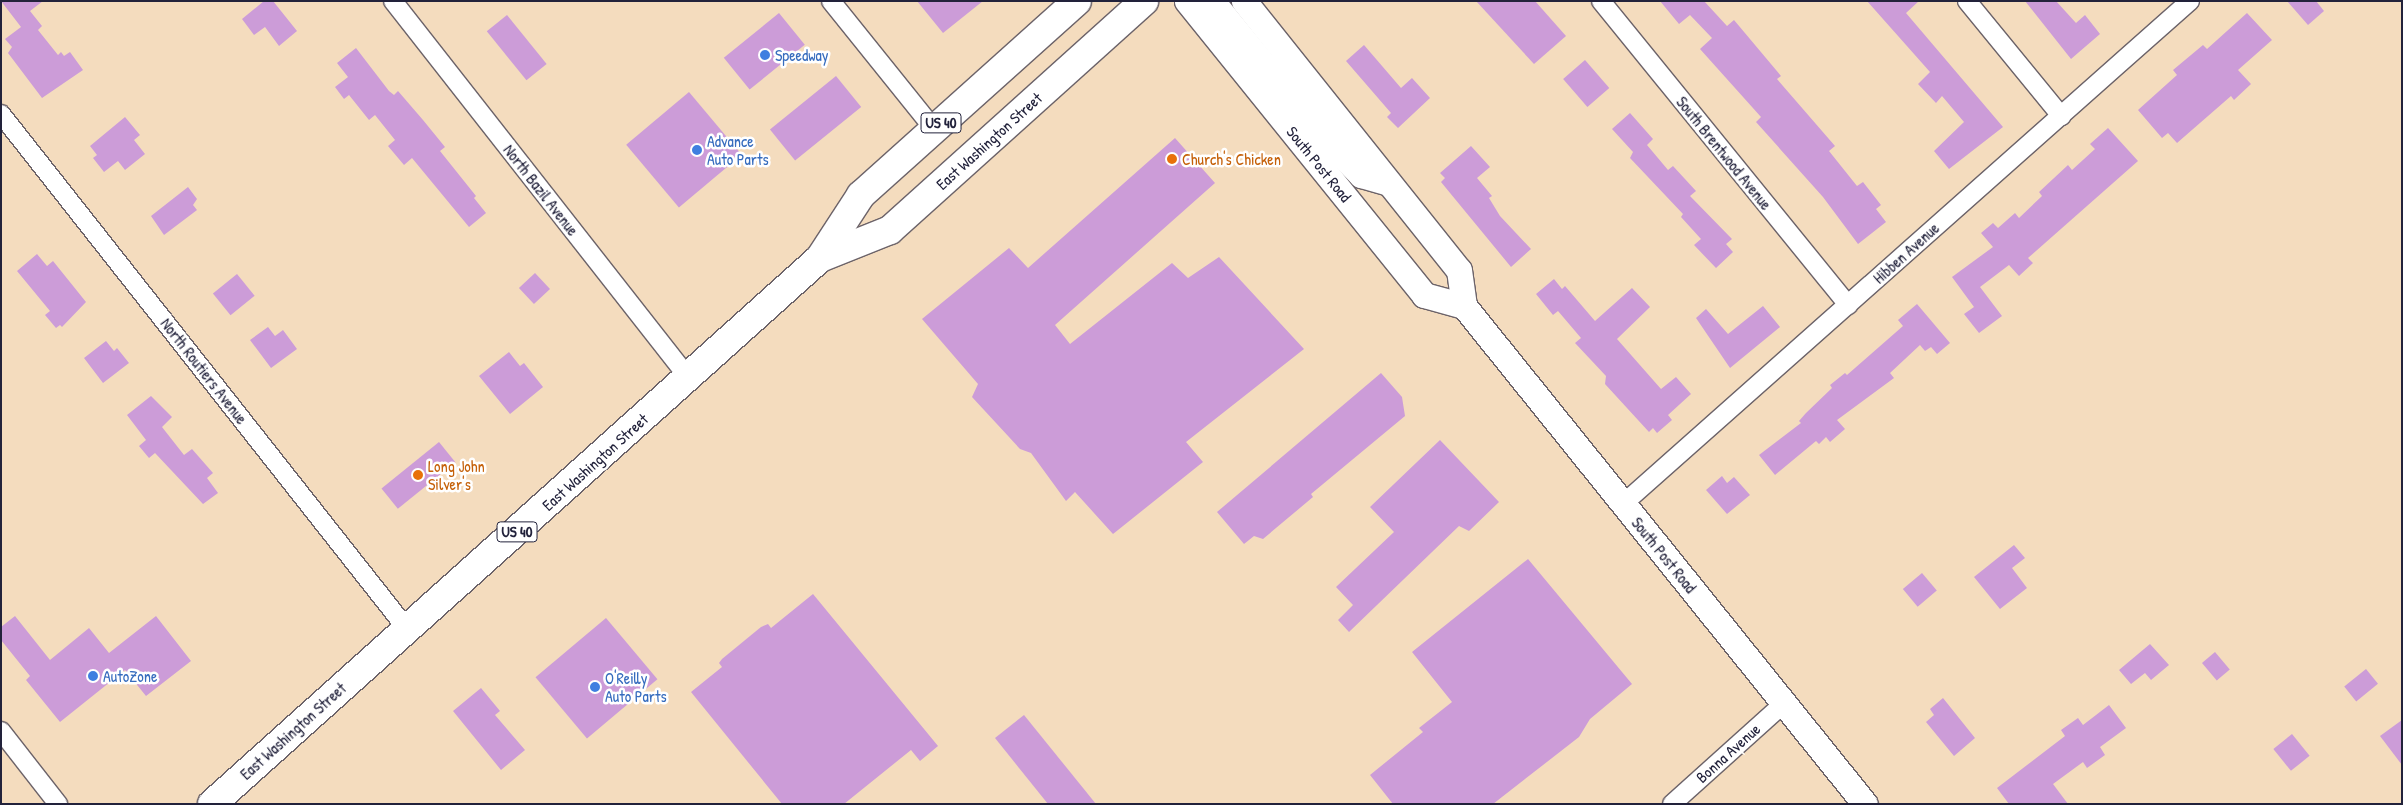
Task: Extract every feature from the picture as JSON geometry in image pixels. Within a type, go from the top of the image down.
[{"type":"main road","name":"East Washington Street","points":[[212,804],[689,379],[820,258],[861,195],[1077,1]]},
{"type":"main road","name":"East Washington Street","points":[[820,258],[890,230],[1144,1]]},
{"type":"main road","name":"South Post Road","points":[[1187,1],[1424,295],[1464,306],[1865,804]]},
{"type":"main road","points":[[1212,1],[1324,138],[1361,175],[1390,183]]},
{"type":"main road","points":[[1244,1],[1460,270],[1464,306]]},
{"type":"street","name":"North Bazil Avenue","points":[[393,1],[689,379]]},
{"type":"street","points":[[831,1],[934,129]]},
{"type":"street","name":"South Brentwood Avenue","points":[[1601,1],[1848,305]]},
{"type":"street","points":[[1967,1],[2061,116]]},
{"type":"street","name":"Hibben Avenue","points":[[1623,504],[2190,1]]},
{"type":"street","name":"North Routiers Avenue","points":[[1,114],[407,629]]},
{"type":"street","name":"Bonna Avenue","points":[[1672,804],[1784,703]]},
{"type":"street","points":[[1,731],[58,804]]},
{"type":"building","points":[[1,1],[43,1],[30,11],[42,26],[38,30],[58,55],[61,52],[64,56],[70,52],[83,70],[42,98],[8,53],[12,47],[5,39],[21,27]]},
{"type":"building","points":[[264,1],[273,1],[297,31],[279,46],[265,27],[254,35],[242,19]]},
{"type":"building","points":[[917,1],[983,1],[943,33]]},
{"type":"building","points":[[1476,1],[1535,1],[1566,36],[1534,64]]},
{"type":"building","points":[[1660,1],[1704,1],[1727,26],[1734,20],[1781,76],[1777,79],[1835,146],[1829,151],[1857,186],[1863,182],[1881,205],[1876,209],[1886,222],[1858,244],[1823,197],[1756,122],[1761,117],[1700,49],[1712,38],[1690,15],[1679,24]]},
{"type":"building","points":[[1867,1],[1919,1],[1906,13],[2003,127],[1949,169],[1934,151],[1964,122],[1942,96],[1936,103],[1918,84],[1930,72]]},
{"type":"building","points":[[2025,1],[2056,1],[2076,23],[2085,15],[2100,34],[2071,59]]},
{"type":"building","points":[[2287,1],[2316,1],[2324,11],[2308,25]]},
{"type":"building","points":[[779,13],[805,45],[750,90],[724,58]]},
{"type":"building","points":[[2247,13],[2272,40],[2238,70],[2251,84],[2234,100],[2231,96],[2177,143],[2168,133],[2162,138],[2138,110],[2177,75],[2173,70],[2203,45],[2207,49]]},
{"type":"building","points":[[507,15],[547,64],[526,80],[487,31]]},
{"type":"building","points":[[1364,45],[1401,88],[1412,78],[1430,98],[1398,128],[1387,117],[1391,113],[1346,61]]},
{"type":"building","points":[[356,48],[389,91],[394,95],[398,91],[445,147],[440,151],[476,196],[474,198],[486,213],[469,227],[412,158],[404,165],[388,146],[395,140],[375,115],[369,120],[349,95],[344,99],[335,87],[348,77],[337,63]]},
{"type":"building","points":[[1585,60],[1609,88],[1587,107],[1563,79]]},
{"type":"building","points":[[836,76],[861,107],[795,161],[770,129]]},
{"type":"building","points":[[689,92],[742,155],[679,208],[626,145]]},
{"type":"building","points":[[1630,113],[1653,139],[1647,145],[1668,170],[1673,166],[1696,191],[1690,196],[1732,239],[1726,244],[1733,252],[1716,268],[1694,245],[1701,239],[1681,217],[1683,214],[1630,158],[1633,152],[1612,129]]},
{"type":"building","points":[[125,117],[140,135],[134,140],[145,154],[125,170],[118,161],[104,172],[93,158],[97,155],[90,146]]},
{"type":"building","points":[[2108,128],[2138,161],[2028,258],[2033,263],[2019,276],[2009,265],[1980,287],[2002,316],[1979,333],[1964,314],[1974,307],[1952,277],[1993,247],[1981,233],[1993,223],[1998,228],[2015,213],[2019,218],[2042,196],[2039,192],[2068,165],[2072,170],[2095,149],[2090,144]]},
{"type":"building","points":[[1175,138],[1215,183],[1055,325],[1070,344],[1172,263],[1188,278],[1219,257],[1304,349],[1186,442],[1203,462],[1113,534],[1075,492],[1066,501],[1031,453],[1020,449],[972,397],[978,384],[922,319],[1009,248],[1028,268]]},
{"type":"building","points":[[1471,146],[1490,167],[1477,178],[1492,196],[1489,198],[1500,216],[1531,249],[1511,267],[1441,182],[1445,178],[1440,173]]},
{"type":"building","points":[[188,187],[197,199],[193,205],[197,210],[164,235],[151,216]]},
{"type":"building","points":[[37,254],[47,266],[53,261],[86,302],[62,327],[60,325],[56,328],[45,315],[50,311],[17,271]]},
{"type":"building","points":[[535,273],[550,289],[534,304],[519,288]]},
{"type":"building","points":[[237,274],[255,296],[231,315],[213,294]]},
{"type":"building","points":[[1554,279],[1562,289],[1565,286],[1595,321],[1632,288],[1650,307],[1617,339],[1661,389],[1676,377],[1691,394],[1668,415],[1672,420],[1657,433],[1653,428],[1649,432],[1605,384],[1606,376],[1575,343],[1581,338],[1558,311],[1553,315],[1536,294]]},
{"type":"building","points":[[1917,304],[1950,343],[1937,354],[1931,347],[1925,351],[1920,345],[1890,373],[1894,378],[1837,420],[1845,429],[1830,442],[1826,437],[1819,444],[1816,441],[1775,475],[1759,455],[1801,423],[1799,421],[1806,413],[1832,388],[1830,385],[1845,373],[1847,375],[1903,326],[1898,320]]},
{"type":"building","points":[[1763,306],[1780,327],[1730,368],[1696,318],[1706,309],[1728,334]]},
{"type":"building","points":[[268,327],[275,336],[283,330],[297,349],[271,368],[250,340]]},
{"type":"building","points":[[106,341],[114,351],[117,348],[129,363],[103,383],[84,358]]},
{"type":"building","points":[[509,352],[520,366],[524,363],[543,387],[510,414],[479,376]]},
{"type":"building","points":[[1381,373],[1402,397],[1405,416],[1311,494],[1313,497],[1263,539],[1254,536],[1244,544],[1217,512]]},
{"type":"building","points":[[151,396],[172,417],[162,427],[184,455],[192,449],[213,473],[207,478],[218,493],[203,504],[155,453],[149,458],[139,446],[146,440],[127,415]]},
{"type":"building","points":[[1440,440],[1499,502],[1469,531],[1459,526],[1349,632],[1338,620],[1353,605],[1336,587],[1394,532],[1370,507]]},
{"type":"building","name":"Long John Silver's","points":[[439,442],[455,462],[398,509],[381,489]]},
{"type":"building","points":[[1722,476],[1727,483],[1734,477],[1750,495],[1727,514],[1706,490]]},
{"type":"building","points":[[2014,545],[2025,558],[2012,568],[2027,588],[2000,609],[1974,577]]},
{"type":"building","points":[[1528,559],[1632,684],[1590,719],[1579,737],[1493,804],[1393,804],[1370,775],[1423,732],[1419,728],[1452,702],[1412,652]]},
{"type":"building","points":[[1922,573],[1937,591],[1918,607],[1903,589]]},
{"type":"building","points":[[813,594],[938,746],[920,761],[911,750],[844,804],[782,804],[691,692],[722,667],[719,663],[722,659],[761,627],[768,624],[771,628]]},
{"type":"building","points":[[15,616],[50,660],[89,628],[109,653],[156,616],[191,661],[146,696],[125,670],[60,722],[26,680],[30,676],[1,640],[1,627]]},
{"type":"building","points":[[606,618],[657,679],[587,738],[536,677]]},
{"type":"building","points":[[2150,644],[2169,665],[2151,680],[2145,673],[2131,684],[2119,670]]},
{"type":"building","points":[[2215,652],[2230,670],[2217,681],[2202,663]]},
{"type":"building","points":[[2366,669],[2378,684],[2356,701],[2344,687]]},
{"type":"building","points":[[481,688],[500,711],[495,715],[525,750],[501,770],[453,711]]},
{"type":"building","points":[[1943,698],[1975,738],[1954,756],[1926,722],[1934,715],[1930,709]]},
{"type":"building","points":[[2109,705],[2126,728],[2100,747],[2105,755],[2087,768],[2083,762],[2053,784],[2068,804],[2009,804],[1997,788],[2065,736],[2061,730],[2078,718],[2083,725]]},
{"type":"building","points":[[1024,715],[1096,804],[1048,804],[995,738]]},
{"type":"building","points":[[2402,720],[2402,765],[2380,736]]},
{"type":"building","points":[[2292,734],[2310,756],[2291,771],[2273,749]]},
{"type":"place","name":"Speedway","points":[[765,55]]},
{"type":"place","name":"Advance Auto Parts","points":[[697,150]]},
{"type":"place","name":"Church's Chicken","points":[[1172,159]]},
{"type":"place","name":"Long John Silver's","points":[[418,475]]},
{"type":"place","name":"AutoZone","points":[[93,676]]},
{"type":"place","name":"O'Reilly Auto Parts","points":[[595,687]]}]
